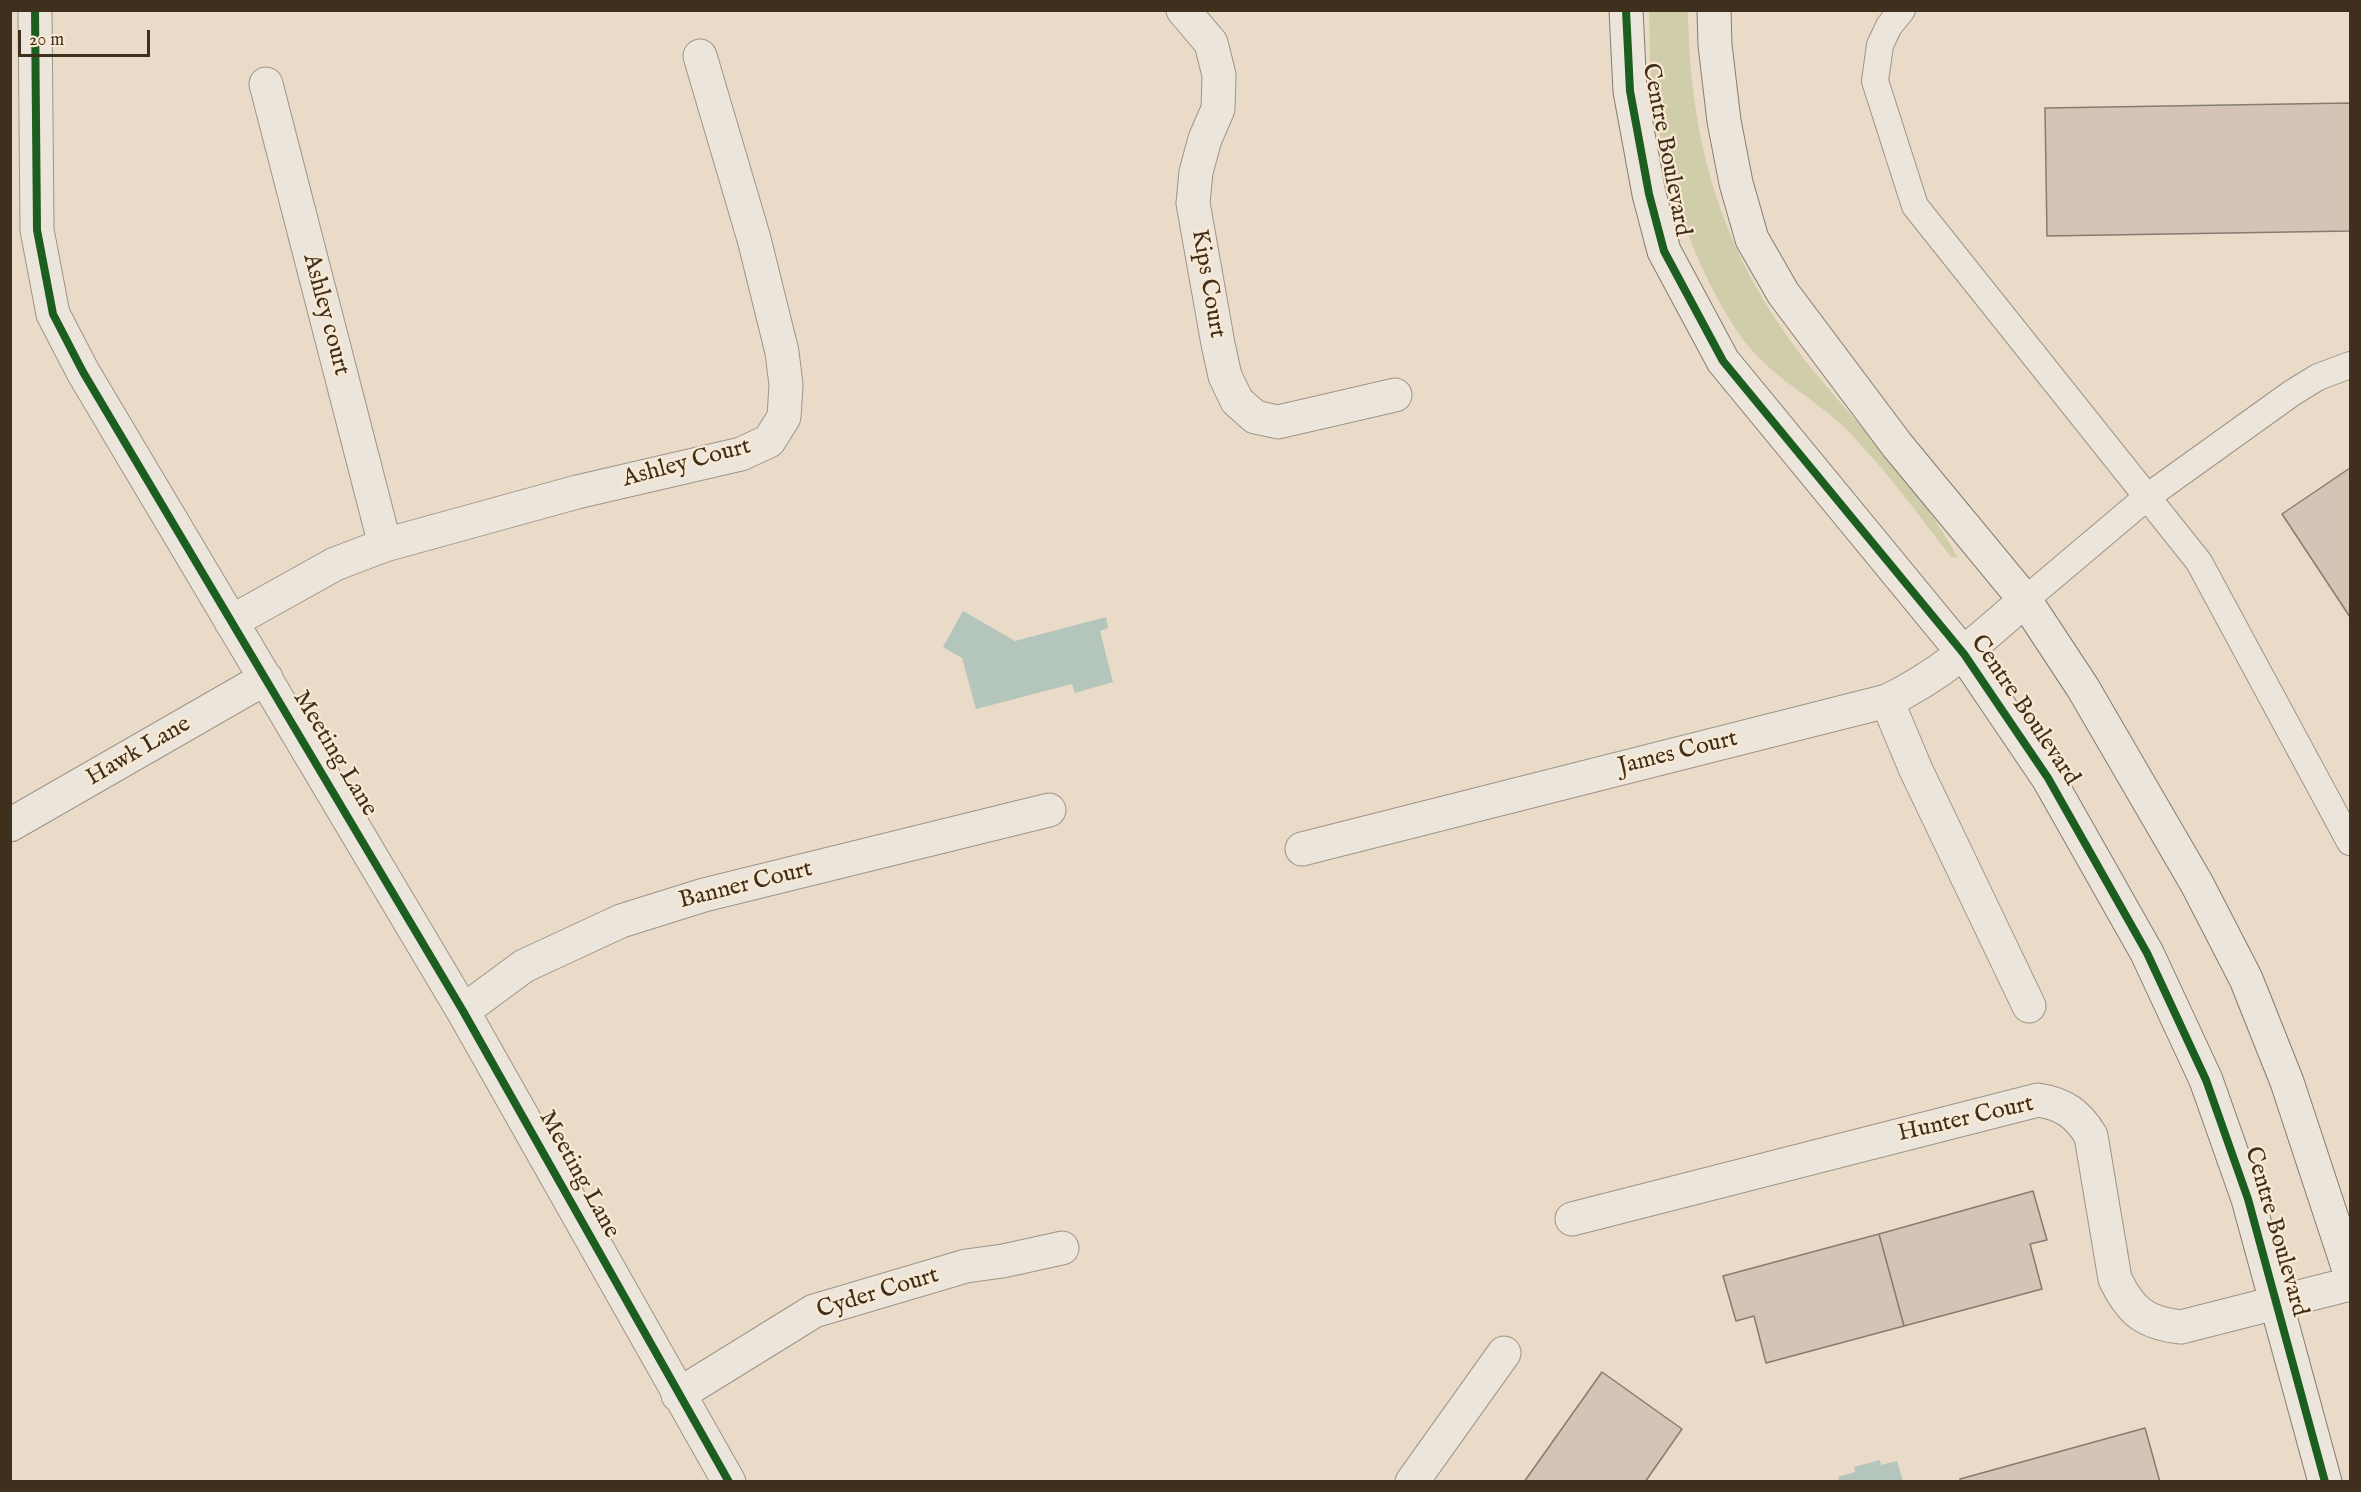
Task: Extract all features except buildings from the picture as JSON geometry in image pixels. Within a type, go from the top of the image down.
[{"type":"street","name":"Meeting Lane","points":[[35,10],[37,230],[53,314],[83,372],[464,1011],[729,1482]]},
{"type":"street","name":"Kips Court","points":[[1183,10],[1211,42],[1219,75],[1218,109],[1205,139],[1196,172],[1193,203],[1225,376],[1237,401],[1255,417],[1278,422],[1395,395]]},
{"type":"street","name":"Centre Boulevard","points":[[1626,10],[1630,91],[1649,194],[1664,251],[1723,361],[1964,654],[2048,778],[2147,954],[2206,1080],[2248,1199],[2325,1482]]},
{"type":"street","points":[[1714,10],[1715,45],[1724,121],[1736,183],[1752,240],[1783,293],[1890,435],[2025,600],[2089,698],[2197,884],[2246,979],[2287,1082],[2350,1273]]},
{"type":"street","name":"Ashley Court","points":[[231,622],[335,564],[385,545],[577,492],[741,454],[769,441],[784,417],[786,385],[782,352],[754,240],[700,56]]},
{"type":"street","name":"Ashley court","points":[[266,84],[385,545]]},
{"type":"street","name":"James Court","points":[[1302,849],[1887,701],[1917,687],[1964,654],[2025,600]]},
{"type":"street","name":"Hawk Lane","points":[[10,825],[266,678]]},
{"type":"street","points":[[1887,701],[1916,770],[2029,1006]]},
{"type":"street","name":"Banner Court","points":[[464,1011],[524,966],[621,921],[704,894],[1049,810]]},
{"type":"street","name":"Hunter Court","points":[[1572,1219],[2038,1100],[2055,1102],[2070,1110],[2083,1122],[2091,1136],[2115,1279],[2124,1299],[2140,1315],[2159,1324],[2181,1327],[2276,1305],[2350,1284]]},
{"type":"street","name":"Cyder Court","points":[[678,1395],[814,1311],[966,1266],[1003,1262],[1062,1248]]},
{"type":"street","points":[[1412,1482],[1504,1353]]},
{"type":"lane","points":[[1902,10],[1889,26],[1880,45],[1875,81],[1915,206],[2199,562],[2350,842]]},
{"type":"lane","points":[[2025,600],[2147,497],[2292,393],[2318,377],[2350,365]]},
{"type":"shaded area","points":[[1649,11],[1688,11],[1690,63],[1696,112],[1706,159],[1719,205],[1737,249],[1759,292],[1785,334],[1817,375],[1910,485],[1958,558],[1951,557],[1888,476],[1847,430],[1821,407],[1779,376],[1753,352],[1725,311],[1709,282],[1682,218],[1663,152],[1652,88]]},
{"type":"shaded area","points":[[963,611],[1015,641],[1106,617],[1108,628],[1100,631],[1113,682],[1075,693],[1072,684],[976,709],[962,658],[943,647]]},
{"type":"shaded area","points":[[1880,1460],[1881,1465],[1897,1461],[1903,1481],[1839,1481],[1838,1477],[1855,1472],[1854,1467]]},
{"type":"cycle path","points":[[35,10],[37,230],[53,314],[83,372],[463,1011],[729,1482]]},
{"type":"cycle path","points":[[1626,10],[1630,91],[1649,194],[1664,251],[1723,361],[1964,654],[2048,778],[2147,953],[2206,1080],[2248,1199],[2325,1482]]}]
